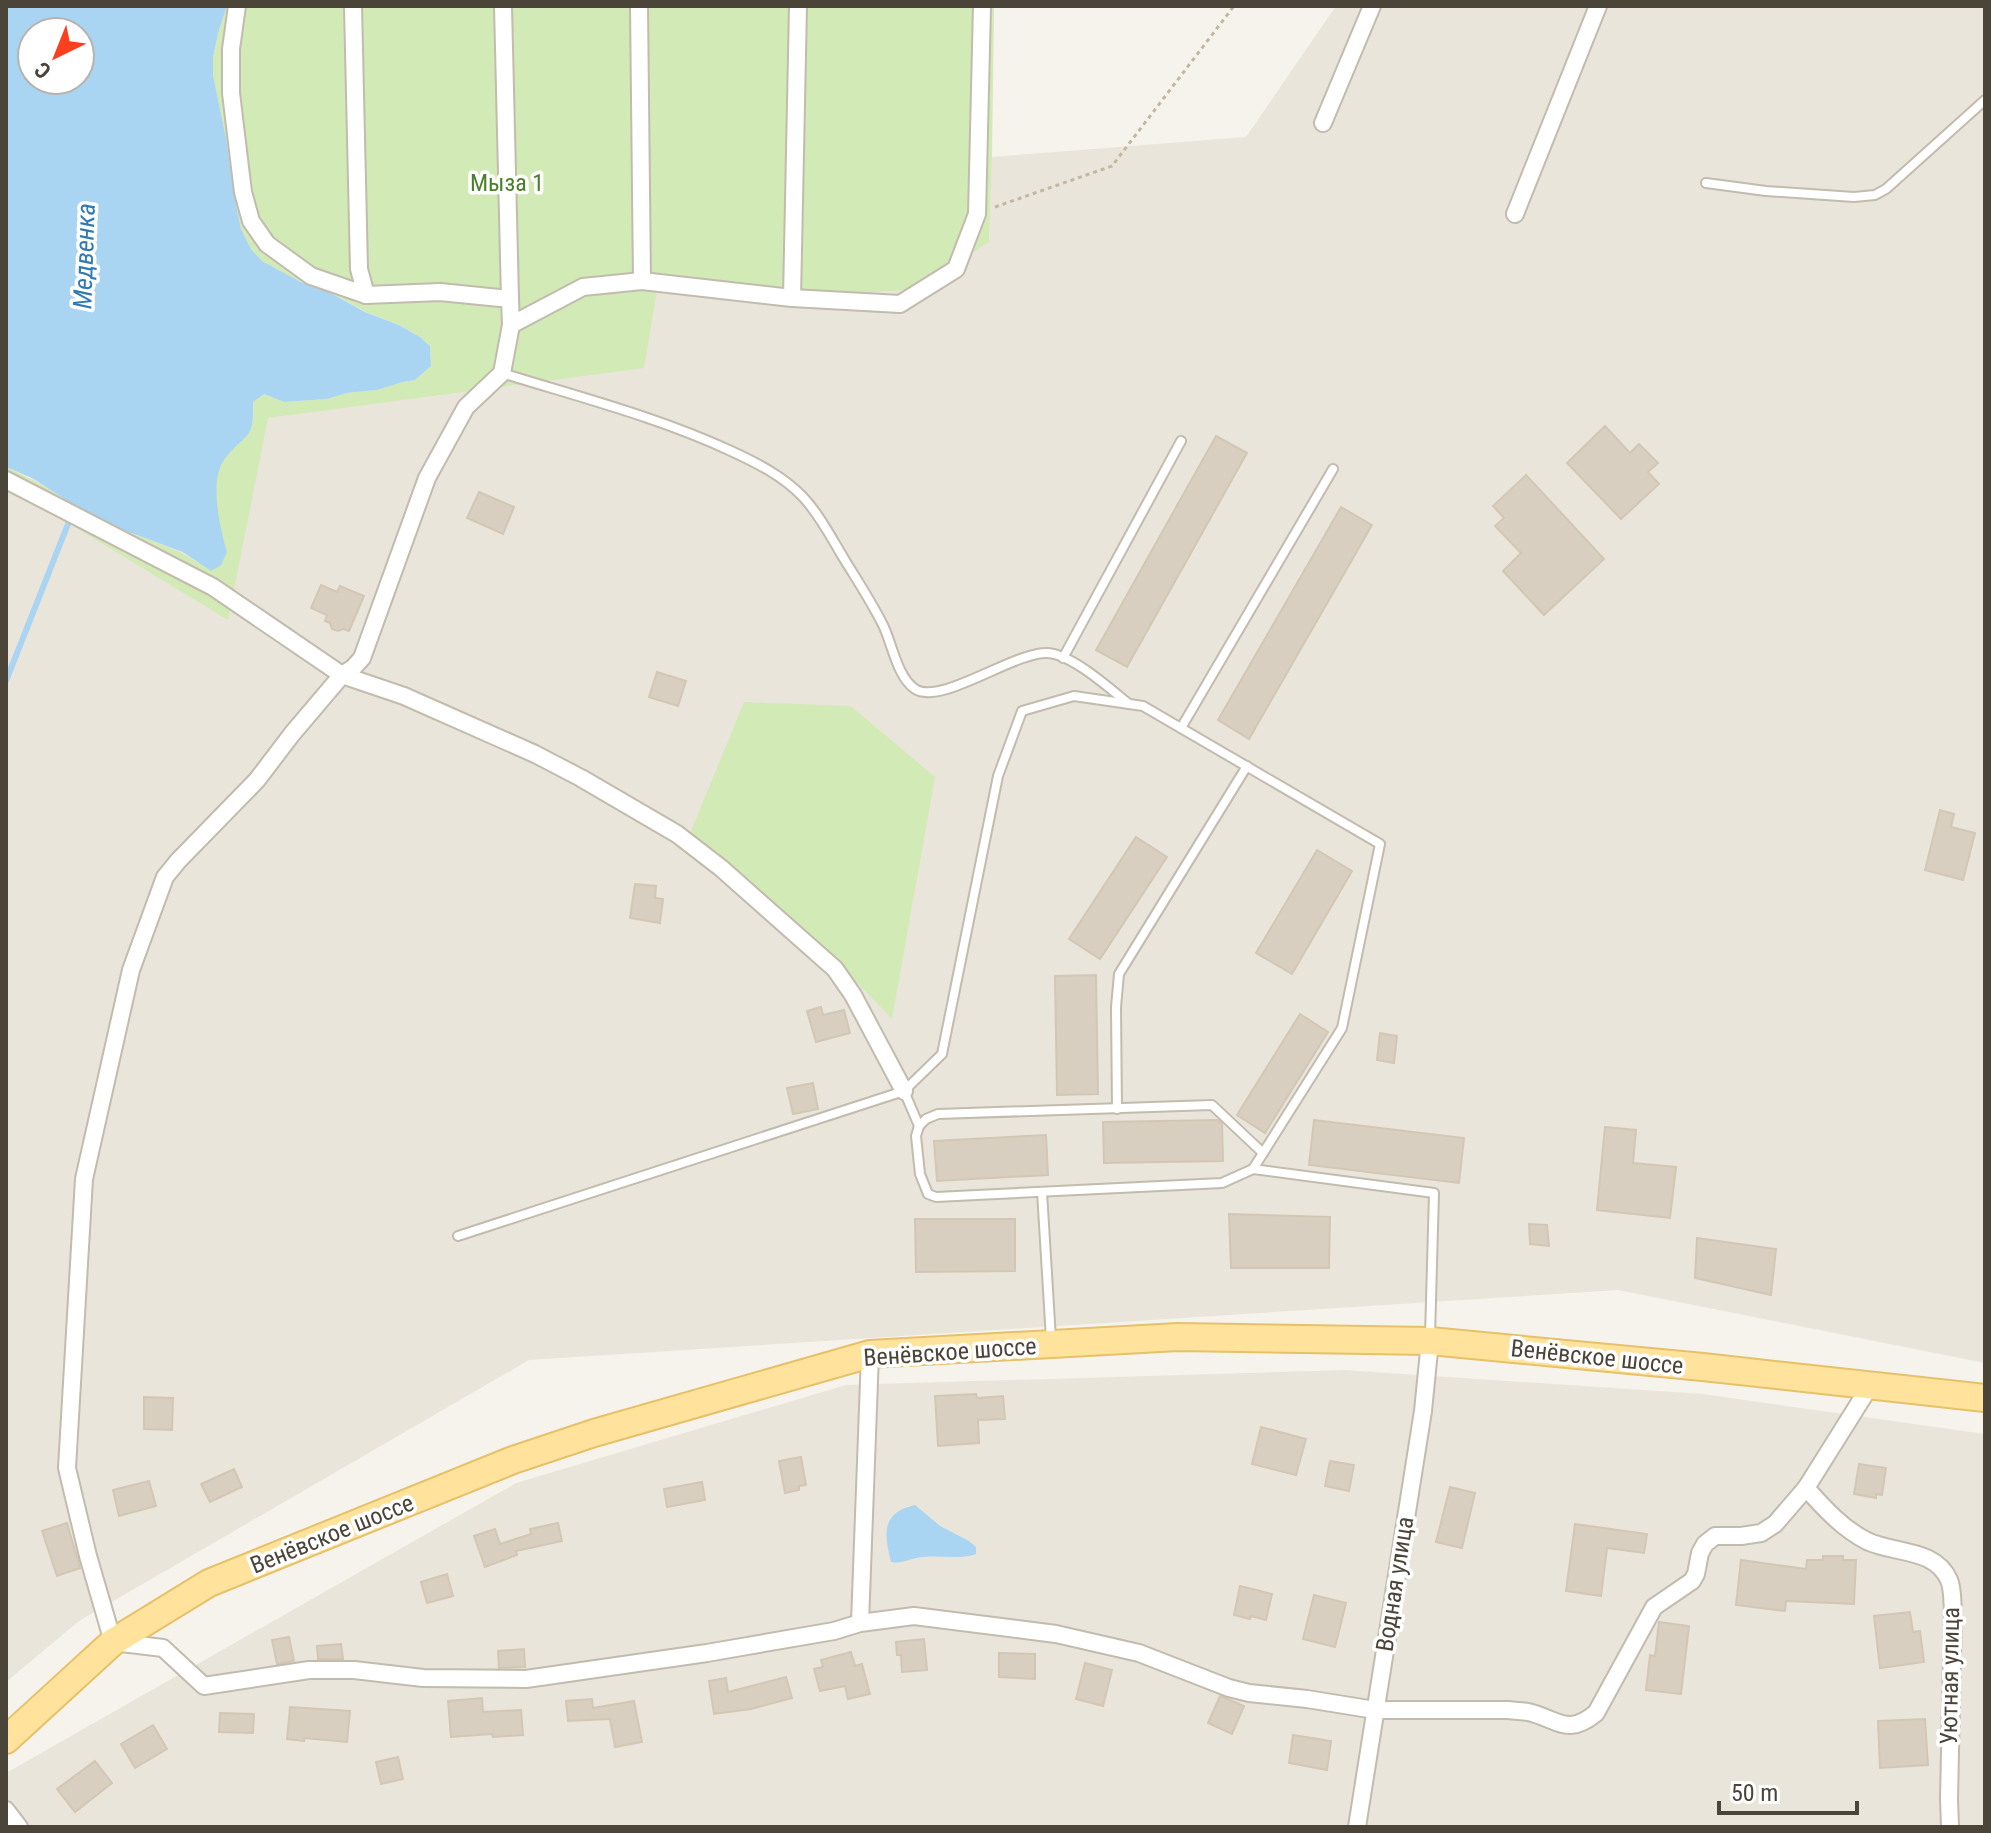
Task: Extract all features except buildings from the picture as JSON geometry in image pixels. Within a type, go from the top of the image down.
[{"type":"main road","name":"Венёвское шоссе","points":[[6,1740],[113,1642],[209,1583],[513,1460],[594,1433],[870,1354],[1178,1337],[1430,1341],[1985,1398]]},
{"type":"street","points":[[237,6],[231,49],[231,93],[243,192],[251,221],[267,244],[311,276],[366,295],[440,292],[510,299]]},
{"type":"street","points":[[353,6],[359,269],[366,295]]},
{"type":"street","points":[[503,6],[511,325],[502,373],[466,407],[427,478],[362,658],[342,675],[257,780],[165,877],[131,970],[84,1179],[67,1468],[113,1642],[163,1648],[204,1686],[309,1670],[354,1670],[423,1678],[526,1679],[707,1653],[834,1631],[860,1623],[914,1616],[1056,1634],[1139,1653],[1249,1693],[1375,1710],[1508,1710],[1529,1713],[1557,1724],[1573,1725],[1586,1721],[1596,1713],[1654,1607],[1692,1581],[1705,1544],[1715,1536],[1761,1533],[1775,1524],[1806,1488],[1870,1386]]},
{"type":"street","points":[[639,6],[642,281]]},
{"type":"street","points":[[792,298],[798,6]]},
{"type":"street","points":[[511,325],[583,287],[642,281],[792,298],[900,304],[956,269],[977,214],[982,6]]},
{"type":"street","points":[[1323,123],[1372,6]]},
{"type":"street","points":[[1515,214],[1598,6]]},
{"type":"street","points":[[6,480],[213,587],[342,675],[404,696],[535,754],[677,834],[721,868],[835,969],[853,995],[904,1091]]},
{"type":"street","name":"Водная улица","points":[[1357,1827],[1423,1411],[1430,1341]]},
{"type":"street","points":[[860,1623],[870,1354]]},
{"type":"street","name":"Уютная улица","points":[[1806,1488],[1858,1535],[1869,1542],[1914,1553],[1936,1563],[1950,1581],[1953,1611],[1950,1827]]},
{"type":"street","points":[[6,1810],[19,1827]]},
{"type":"lane","points":[[1706,183],[1766,191],[1854,197],[1875,195],[1886,189],[1985,100]]},
{"type":"lane","points":[[502,373],[701,437],[774,473],[805,498],[819,519],[870,599],[904,676],[915,689],[925,692],[944,690],[1047,653],[1088,671],[1130,704]]},
{"type":"lane","points":[[1063,658],[1181,441]]},
{"type":"lane","points":[[1181,728],[1333,469]]},
{"type":"lane","points":[[458,1236],[904,1091],[942,1054],[998,776],[1022,711],[1074,696],[1143,706],[1380,844],[1342,1028],[1253,1169]]},
{"type":"lane","points":[[1117,1109],[1116,1007],[1119,974],[1247,766]]},
{"type":"lane","points":[[904,1091],[919,1126]]},
{"type":"lane","points":[[1263,1153],[1212,1105],[938,1114],[926,1119],[919,1126],[916,1136],[920,1174],[928,1194],[936,1197],[1222,1183],[1253,1169],[1434,1193],[1430,1341]]},
{"type":"lane","points":[[1042,1192],[1051,1344]]},
{"type":"path","points":[[977,214],[1112,166],[1234,6]]},
{"type":"shaded area","points":[[1336,6],[1985,6],[1985,1363],[1618,1290],[529,1360],[79,1621],[6,1682],[6,485],[267,418],[452,392],[660,273],[808,297],[989,242],[992,157],[1246,137]]},
{"type":"shaded area","points":[[1344,1370],[1703,1394],[1985,1434],[1985,1827],[6,1827],[6,1773],[516,1483],[846,1385]]},
{"type":"green space","name":"Мыза 1","points":[[227,6],[994,6],[989,242],[915,289],[808,297],[660,273],[644,368],[268,418],[228,620],[6,485],[6,467],[111,525],[177,551],[198,563],[227,552],[217,505],[217,480],[224,460],[250,430],[253,402],[264,394],[284,402],[327,399],[377,390],[415,380],[431,366],[430,346],[420,337],[327,291],[301,282],[262,261],[251,249],[241,229],[213,75],[213,57]]},
{"type":"green space","points":[[744,702],[851,706],[935,777],[892,1019],[844,969],[689,836]]},
{"type":"water","points":[[6,6],[227,6],[213,57],[213,75],[241,229],[251,249],[262,261],[301,282],[327,291],[420,337],[430,346],[431,366],[415,380],[377,390],[327,399],[284,402],[264,394],[253,402],[250,431],[224,460],[217,480],[217,505],[227,552],[221,565],[211,571],[183,552],[115,527],[34,479],[6,467]]},
{"type":"water","points":[[915,1505],[940,1526],[969,1541],[976,1547],[976,1554],[891,1562],[888,1526],[896,1513]]},
{"type":"waterway","name":"Медвенка","points":[[6,681],[68,524]]}]
